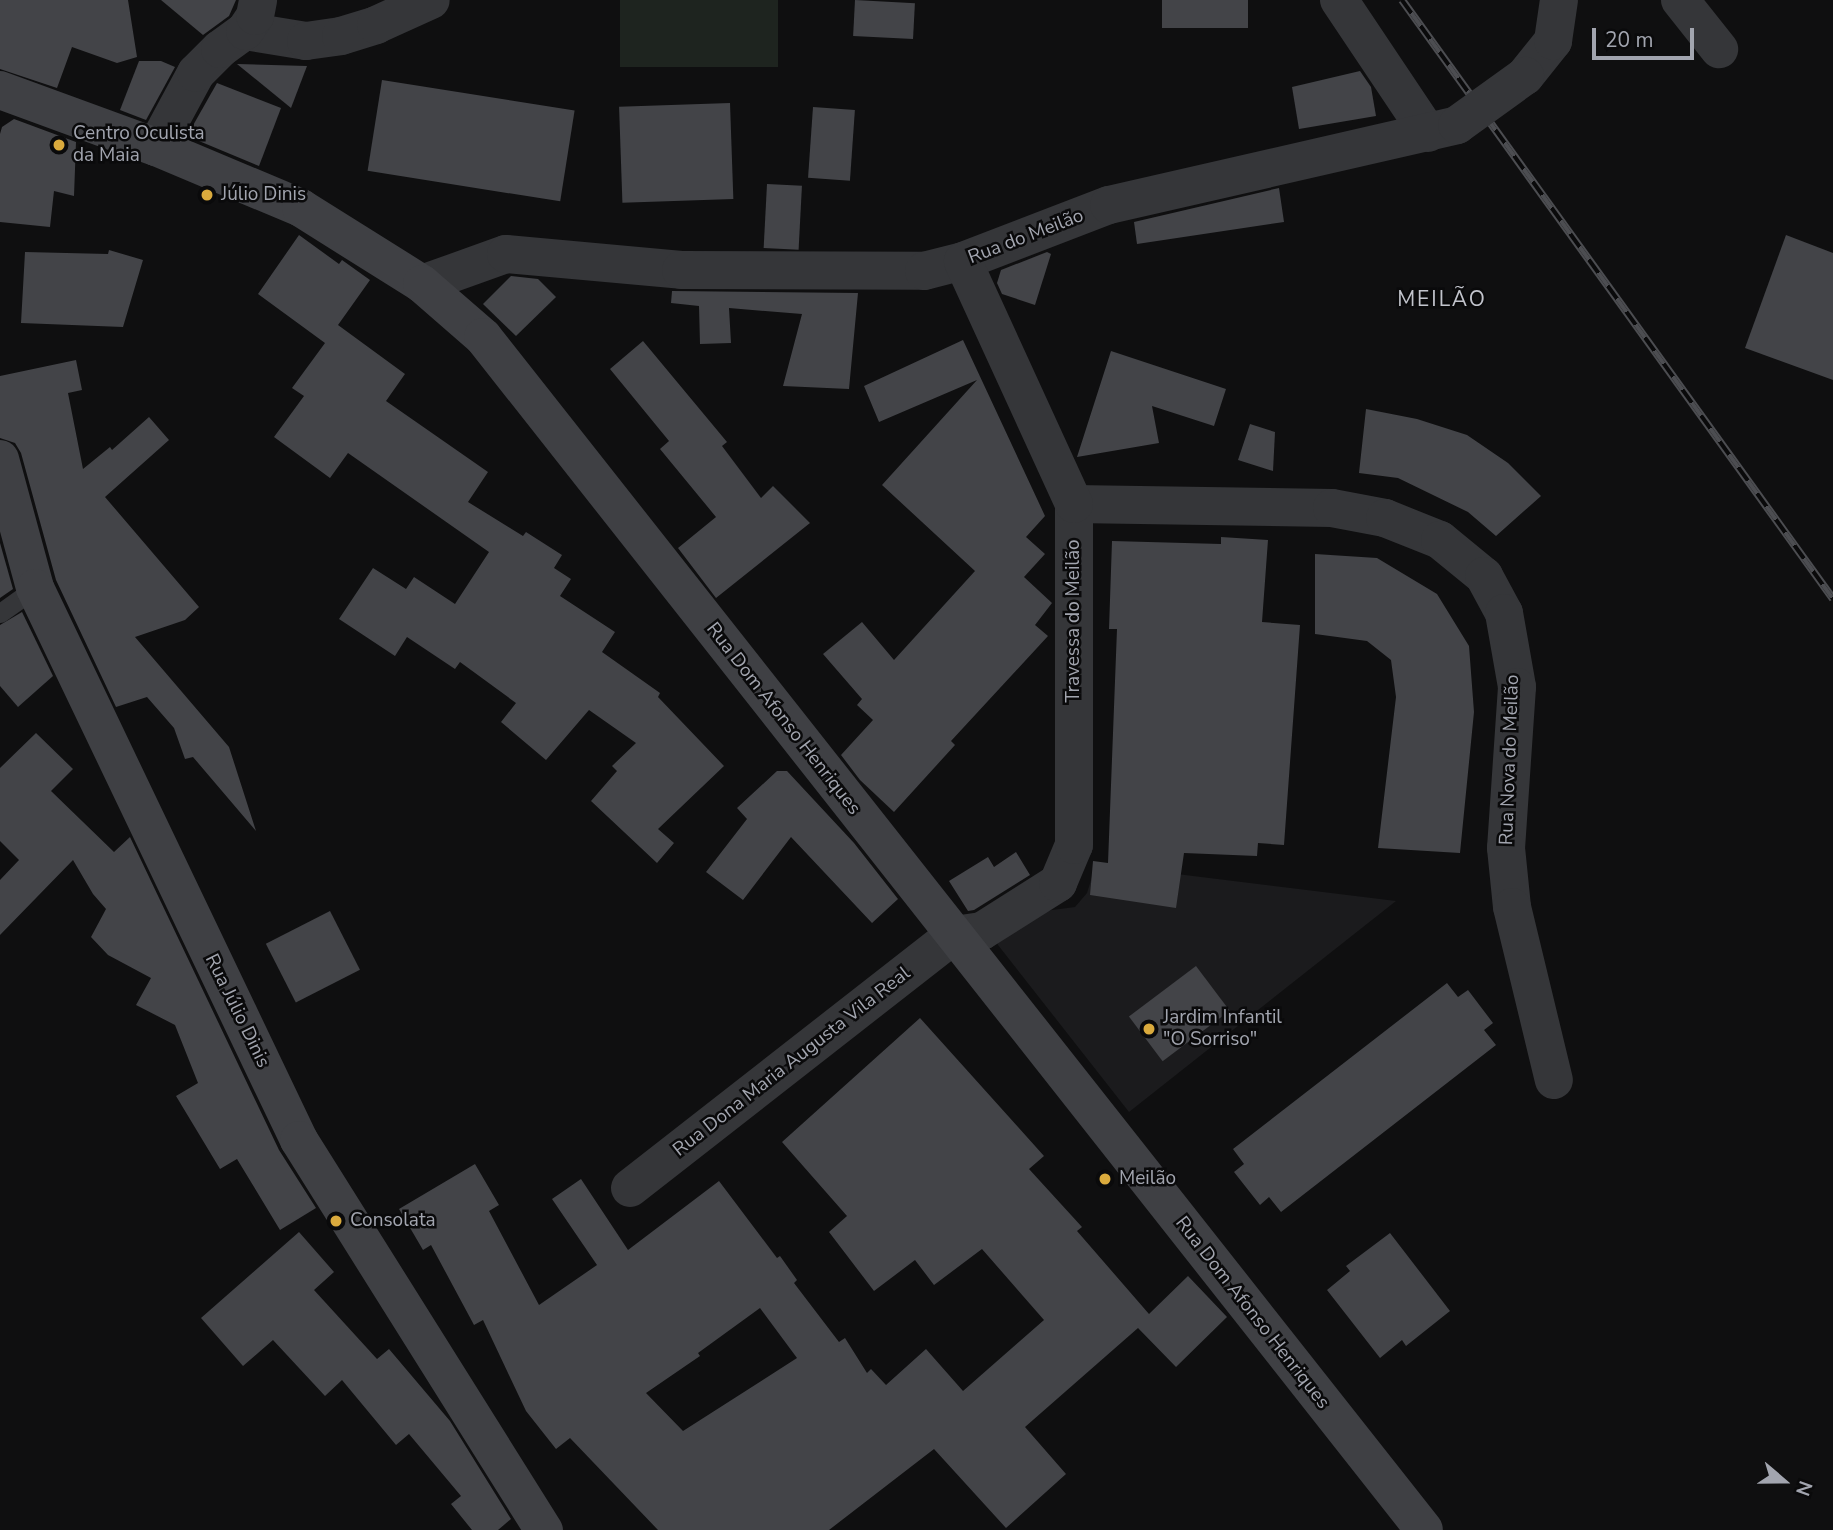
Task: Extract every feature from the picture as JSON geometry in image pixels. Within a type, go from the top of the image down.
[{"type":"main road","name":"Rua Dom Afonso Henriques","points":[[0,90],[156,147],[302,208],[422,284],[482,337],[1423,1530]]},
{"type":"main road","name":"Rua Júlio Dinis","points":[[0,459],[35,588],[299,1140],[545,1529]]},
{"type":"street","points":[[156,147],[195,72],[251,15],[306,41],[341,36],[376,25],[431,0]]},
{"type":"street","points":[[1339,0],[1443,129]]},
{"type":"street","name":"Rua do Meilão","points":[[422,284],[506,254],[681,270],[924,271],[963,261],[1109,205],[1443,129],[1525,76],[1553,41],[1559,0]]},
{"type":"street","points":[[1680,0],[1719,49]]},
{"type":"street","name":"Travessa do Meilão","points":[[954,935],[982,931],[1058,883],[1074,845],[1074,504],[963,261]]},
{"type":"street","name":"Rua Nova do Meilão","points":[[1074,504],[1332,508],[1385,518],[1440,540],[1484,576],[1504,613],[1517,687],[1506,848],[1512,907],[1554,1080]]},
{"type":"street","name":"Rua Dona Maria Augusta Vila Real","points":[[630,1188],[954,935]]},
{"type":"lane","points":[[0,613],[35,588]]},
{"type":"shaded area","points":[[620,0],[778,0],[778,67],[620,67]]},
{"type":"shaded area","name":"Jardim Infantil \"O Sorriso\"","points":[[1096,864],[1396,901],[1129,1112],[996,939],[1037,912],[1075,907],[1087,893]]},
{"type":"building","points":[[0,0],[128,0],[137,57],[117,63],[72,47],[57,88],[0,69]]},
{"type":"building","points":[[161,0],[236,0],[229,16],[203,35]]},
{"type":"building","points":[[855,0],[915,3],[913,39],[853,36]]},
{"type":"building","points":[[1162,0],[1248,0],[1248,28],[1162,28]]},
{"type":"building","points":[[139,61],[161,61],[175,67],[146,120],[120,110]]},
{"type":"building","points":[[237,64],[307,66],[291,108]]},
{"type":"building","points":[[1360,71],[1371,87],[1376,116],[1299,129],[1292,87]]},
{"type":"building","points":[[382,80],[575,111],[560,201],[368,171]]},
{"type":"building","points":[[217,83],[281,108],[259,166],[187,136]]},
{"type":"building","points":[[730,103],[733,199],[622,203],[619,107]]},
{"type":"building","points":[[813,107],[855,110],[850,181],[808,178]]},
{"type":"building","points":[[14,119],[76,142],[74,196],[54,191],[50,227],[0,222],[0,134],[2,127]]},
{"type":"building","points":[[767,184],[802,186],[799,250],[764,248]]},
{"type":"building","points":[[1279,188],[1284,222],[1137,244],[1134,222]]},
{"type":"building","points":[[299,235],[339,264],[342,260],[370,280],[338,325],[405,374],[386,401],[488,472],[468,502],[523,536],[526,532],[562,555],[554,568],[571,579],[560,596],[615,632],[602,652],[660,693],[658,697],[724,766],[658,829],[674,843],[657,863],[591,801],[617,771],[612,766],[636,743],[589,710],[546,760],[501,722],[516,703],[460,662],[455,669],[407,637],[395,656],[339,619],[373,568],[406,589],[414,577],[455,604],[489,552],[348,453],[330,478],[274,437],[304,396],[292,388],[325,343],[258,294]]},
{"type":"building","points":[[1786,235],[1833,253],[1833,380],[1745,348]]},
{"type":"building","points":[[109,250],[143,260],[123,327],[21,323],[25,252],[108,254]]},
{"type":"building","points":[[1047,252],[1051,254],[1035,305],[1002,294],[997,283],[1001,270]]},
{"type":"building","points":[[511,276],[538,279],[556,297],[516,336],[483,304]]},
{"type":"building","points":[[672,291],[858,293],[849,389],[783,386],[802,314],[729,308],[731,343],[700,344],[699,306],[671,303]]},
{"type":"building","points":[[963,340],[1045,516],[1026,537],[1045,554],[1024,577],[1052,603],[1035,625],[1048,636],[951,741],[955,745],[894,812],[860,780],[841,755],[873,720],[857,705],[862,699],[823,654],[862,622],[894,660],[975,571],[882,485],[977,380],[879,422],[864,386]]},
{"type":"building","points":[[643,341],[727,442],[722,446],[761,498],[773,486],[810,523],[716,598],[678,548],[716,517],[660,449],[669,441],[610,369]]},
{"type":"building","points":[[1111,351],[1226,389],[1214,426],[1152,406],[1159,443],[1077,457]]},
{"type":"building","points":[[76,360],[82,390],[68,393],[83,469],[110,447],[112,450],[149,417],[169,440],[105,497],[199,607],[185,620],[135,637],[229,747],[256,831],[193,757],[185,759],[174,728],[147,697],[116,707],[56,580],[21,453],[15,443],[0,438],[0,376]]},
{"type":"building","points":[[1366,409],[1417,419],[1467,435],[1508,463],[1541,496],[1496,536],[1468,512],[1398,478],[1359,473]]},
{"type":"building","points":[[1250,424],[1275,432],[1273,471],[1238,460]]},
{"type":"building","points":[[1221,537],[1268,540],[1262,622],[1300,625],[1284,845],[1258,843],[1257,856],[1184,853],[1176,908],[1090,895],[1093,861],[1108,863],[1117,629],[1109,629],[1112,541],[1221,544]]},
{"type":"building","points":[[0,543],[13,589],[0,598]]},
{"type":"building","points":[[1315,554],[1377,558],[1437,594],[1469,646],[1474,712],[1460,853],[1378,848],[1396,697],[1391,660],[1367,641],[1315,634]]},
{"type":"building","points":[[22,612],[53,676],[18,707],[0,686],[0,625]]},
{"type":"building","points":[[36,733],[73,769],[51,791],[114,852],[130,837],[279,1150],[316,1208],[280,1230],[237,1159],[220,1169],[176,1096],[198,1083],[175,1025],[136,1005],[151,978],[108,955],[91,937],[106,909],[93,894],[73,860],[0,935],[0,880],[19,860],[0,841],[0,768]]},
{"type":"building","points":[[777,771],[787,771],[854,843],[898,899],[872,923],[791,837],[743,900],[706,872],[747,819],[737,808]]},
{"type":"building","points":[[1016,852],[1030,875],[974,910],[968,911],[949,881],[988,857],[994,867]]},
{"type":"building","points":[[330,911],[360,970],[296,1002],[266,944]]},
{"type":"building","points":[[1196,966],[1230,1011],[1163,1061],[1129,1017]]},
{"type":"building","points":[[1447,983],[1458,997],[1468,990],[1493,1023],[1484,1030],[1496,1045],[1281,1212],[1269,1197],[1260,1205],[1234,1172],[1244,1164],[1233,1149]]},
{"type":"building","points":[[920,1018],[1044,1156],[1029,1169],[1082,1227],[1077,1231],[1149,1314],[1188,1276],[1227,1317],[1176,1367],[1138,1328],[1025,1427],[1066,1474],[1006,1528],[934,1449],[829,1530],[658,1530],[570,1438],[556,1449],[526,1411],[483,1320],[474,1325],[431,1245],[423,1250],[399,1209],[475,1164],[499,1205],[489,1211],[539,1305],[597,1265],[552,1199],[581,1179],[628,1250],[719,1181],[777,1258],[780,1256],[797,1280],[794,1283],[839,1342],[845,1338],[867,1373],[871,1369],[886,1385],[926,1349],[963,1391],[1044,1320],[982,1249],[934,1285],[915,1260],[874,1291],[829,1232],[847,1216],[782,1142]],"holes":[[[760,1308],[797,1358],[683,1431],[646,1393],[700,1356],[698,1353]]]},
{"type":"building","points":[[299,1232],[334,1272],[314,1290],[377,1359],[389,1349],[450,1421],[511,1519],[498,1530],[472,1530],[451,1504],[461,1496],[409,1434],[396,1445],[342,1380],[325,1396],[273,1340],[243,1366],[201,1318]]},
{"type":"building","points":[[1390,1233],[1450,1311],[1406,1346],[1402,1340],[1380,1358],[1327,1290],[1350,1271],[1346,1266]]},
{"type":"railway","points":[[1402,0],[1833,599]]},
{"type":"place","name":"Centro Oculista da Maia","points":[[59,145]]},
{"type":"place","name":"Júlio Dinis","points":[[207,195]]},
{"type":"place","name":"Jardim Infantil \"O Sorriso\"","points":[[1149,1029]]},
{"type":"place","name":"Meilão","points":[[1105,1179]]},
{"type":"place","name":"Consolata","points":[[336,1221]]},
{"type":"district","name":"MEILÃO","points":[[1442,299]]}]
